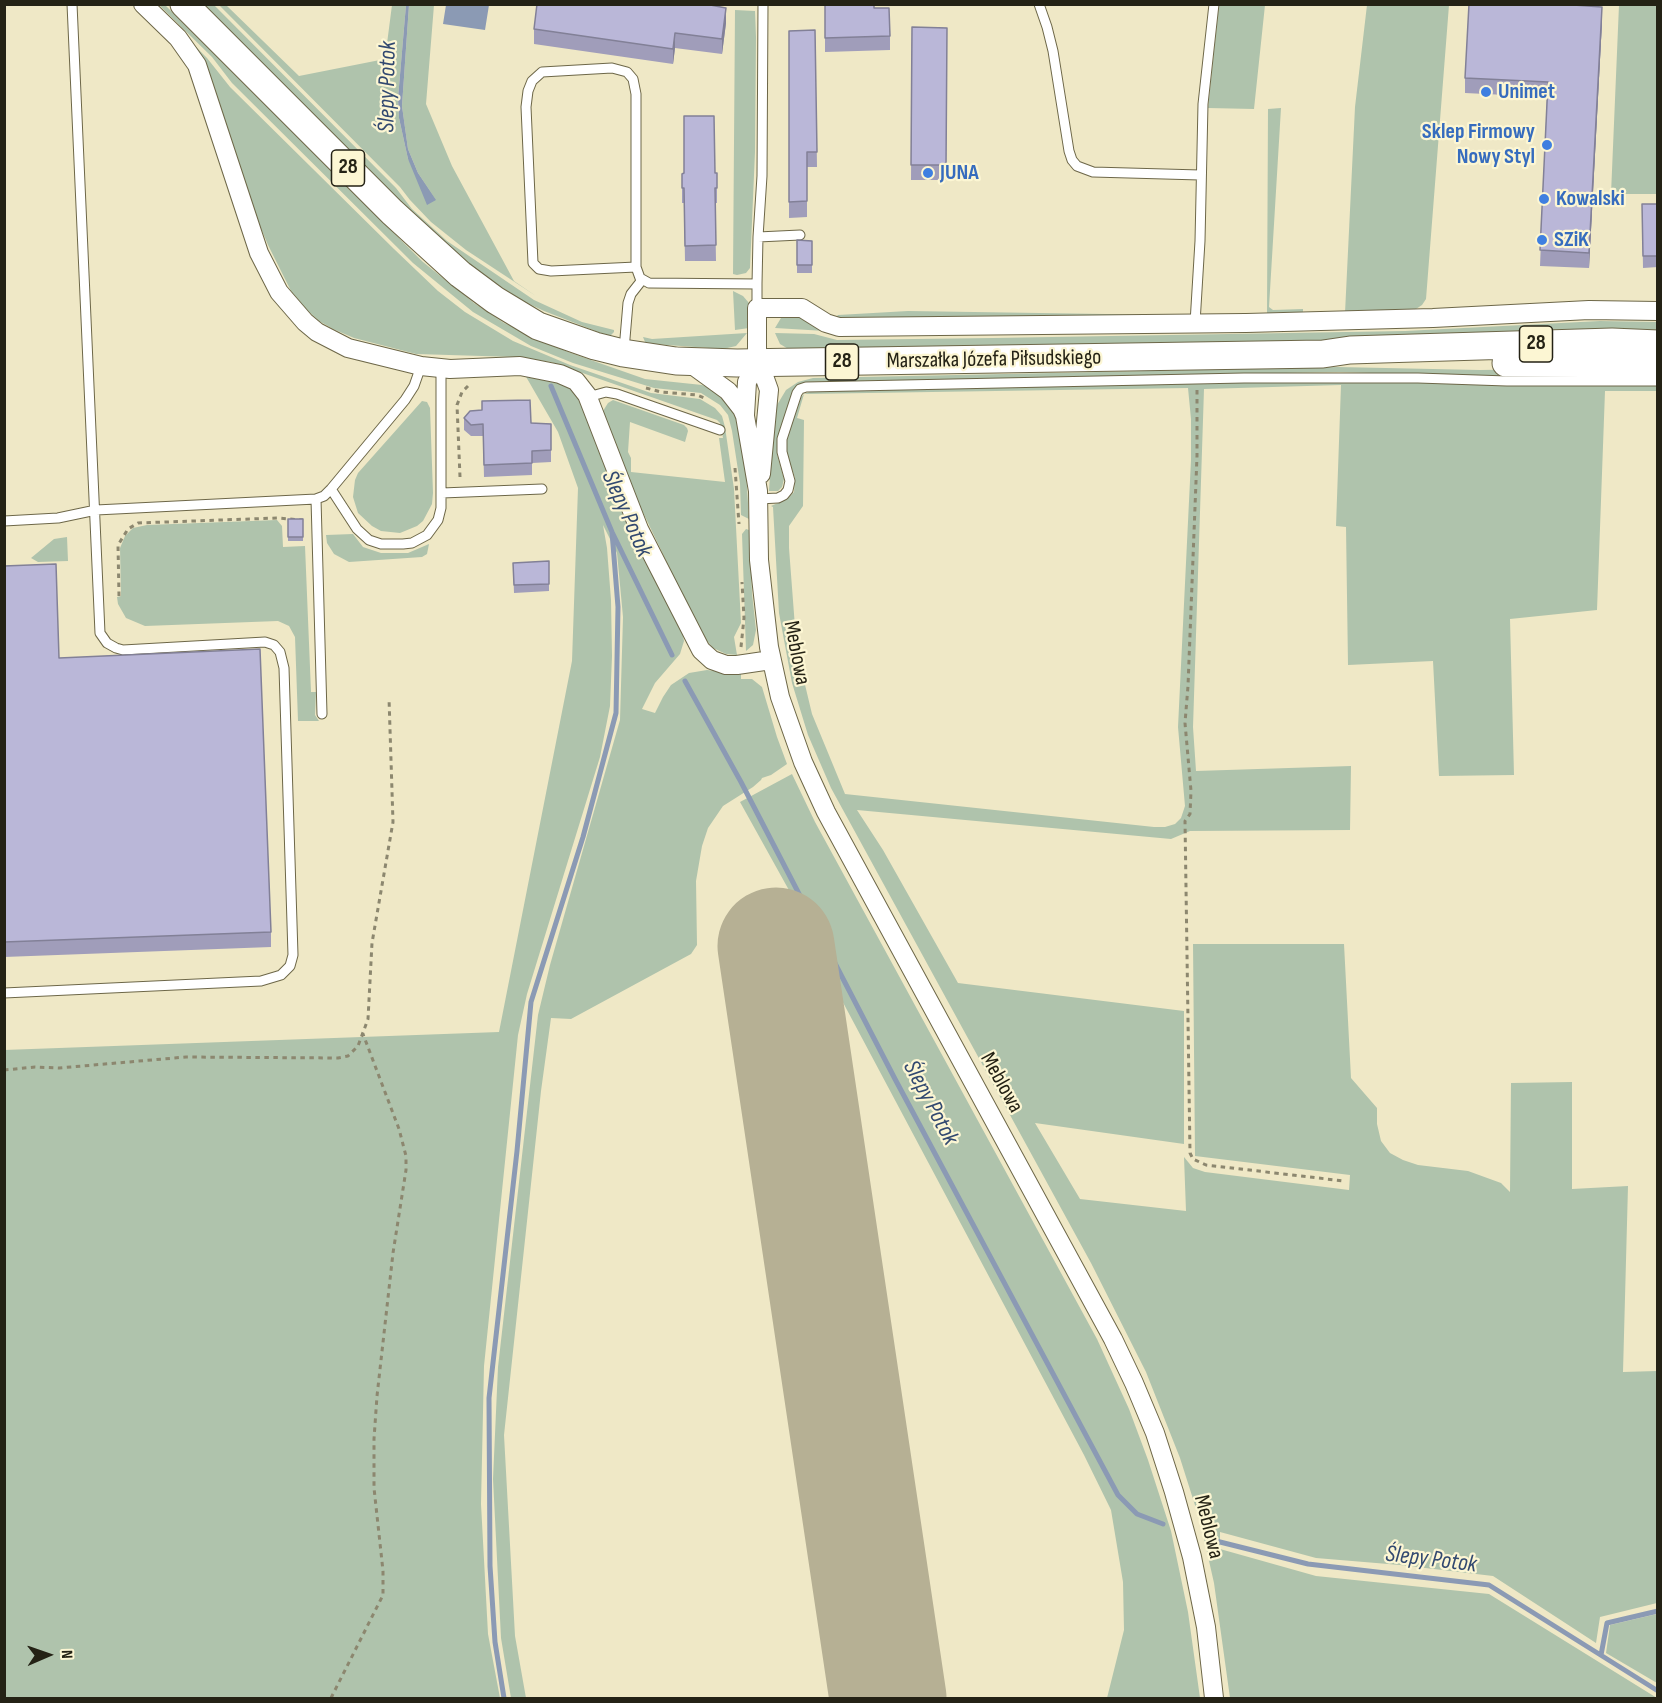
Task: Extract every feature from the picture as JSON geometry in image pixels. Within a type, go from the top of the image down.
[{"type":"main road","name":"Marszałka Józefa Piłsudskiego","points":[[184,4],[392,212],[459,274],[495,300],[538,326],[584,343],[623,353],[688,362],[757,363],[1323,354],[1350,350],[1612,342],[1658,344]]},
{"type":"main road","name":"Marszałka Józefa Piłsudskiego","points":[[1323,354],[1351,358],[1486,363],[1658,364]]},
{"type":"street","points":[[143,4],[178,38],[196,65],[259,253],[279,292],[305,322],[332,342],[372,356],[441,369],[497,366],[536,369],[572,378],[582,386],[588,397],[635,521],[701,650],[712,660],[726,665],[771,660]]},
{"type":"street","points":[[757,363],[757,308],[802,308],[826,323],[840,327],[1195,323],[1433,318],[1589,310],[1658,311]]},
{"type":"street","name":"Meblowa","points":[[688,362],[729,391],[739,403],[745,416]]},
{"type":"street","name":"Meblowa","points":[[757,363],[747,382],[745,416],[758,495],[761,587],[771,660],[780,697],[803,762],[826,812],[1078,1273],[1134,1383],[1155,1433],[1192,1557],[1206,1627],[1214,1698]]},
{"type":"street","name":"Meblowa","points":[[757,363],[766,381],[769,397],[758,495]]},
{"type":"lane","points":[[4,993],[261,981],[281,975],[290,966],[293,955],[284,668],[280,652],[274,645],[265,642],[128,650],[116,648],[107,643],[102,638],[99,628],[96,510],[72,4]]},
{"type":"lane","points":[[757,308],[762,176],[763,4]]},
{"type":"lane","points":[[1039,4],[1053,51],[1069,151],[1077,166],[1093,171],[1200,176]]},
{"type":"lane","points":[[1195,323],[1200,241],[1203,93],[1214,4]]},
{"type":"lane","points":[[636,267],[551,271],[539,269],[533,263],[526,107],[532,81],[542,72],[612,68],[627,72],[633,79],[636,94],[636,267],[642,280],[649,283],[757,284]]},
{"type":"lane","points":[[758,237],[800,235]]},
{"type":"lane","points":[[623,353],[628,303],[631,294],[642,280]]},
{"type":"lane","points":[[4,520],[58,518],[96,510],[316,499],[324,496],[331,489],[405,400],[414,386],[421,366]]},
{"type":"lane","points":[[331,489],[361,534],[376,543],[387,545],[412,543],[427,535],[438,520],[442,493],[441,369]]},
{"type":"lane","points":[[758,495],[778,498],[788,490],[790,481],[782,452],[782,439],[792,404],[803,387],[1197,379],[1418,378],[1507,381],[1658,381]]},
{"type":"lane","points":[[588,397],[606,392],[617,394],[720,430]]},
{"type":"lane","points":[[442,493],[542,489]]},
{"type":"lane","points":[[316,499],[322,714]]},
{"type":"path","points":[[1197,379],[1197,456],[1185,723],[1191,791],[1190,814],[1185,821],[1190,1153],[1194,1159],[1206,1165],[1344,1181]]},
{"type":"path","points":[[460,477],[458,400],[465,389],[473,383]]},
{"type":"path","points":[[638,386],[656,391],[697,395],[710,401]]},
{"type":"path","points":[[734,463],[739,524]]},
{"type":"path","points":[[119,596],[118,545],[128,529],[138,523],[277,518],[300,519],[306,524]]},
{"type":"path","points":[[741,654],[744,623],[742,571]]},
{"type":"path","points":[[331,1698],[383,1595],[383,1570],[374,1488],[374,1438],[393,1253],[406,1170],[406,1156],[399,1130],[363,1034]]},
{"type":"green space","points":[[159,5],[165,5],[423,262],[474,303],[504,323],[568,352],[645,379],[702,385],[728,402],[738,419],[746,471],[749,519],[741,515],[740,483],[732,431],[728,415],[720,405],[701,393],[654,388],[573,363],[531,346],[473,312],[413,263],[232,83],[212,57]]},
{"type":"green space","points":[[202,5],[214,5],[396,188],[412,209],[447,241],[534,300],[582,322],[614,330],[614,332],[606,335],[544,311],[521,300],[475,269],[416,218]]},
{"type":"green space","points":[[219,5],[226,5],[299,76],[385,59],[392,5],[406,5],[398,98],[399,118],[408,159],[436,200],[418,173],[408,149],[402,106],[409,5],[434,5],[426,104],[452,166],[514,281],[536,296],[466,250],[431,222],[400,187]]},
{"type":"green space","points":[[1219,5],[1265,5],[1254,109],[1208,108]]},
{"type":"green space","points":[[1367,5],[1449,5],[1426,299],[1416,309],[1345,313],[1355,107]]},
{"type":"green space","points":[[1619,5],[1657,5],[1657,194],[1611,194]]},
{"type":"green space","points":[[735,10],[755,11],[756,37],[755,152],[750,268],[746,273],[737,275],[733,274]]},
{"type":"green space","points":[[190,41],[230,87],[394,249],[438,291],[465,312],[513,341],[570,365],[651,393],[700,399],[715,408],[722,416],[725,427],[734,489],[741,623],[734,637],[737,655],[726,654],[713,648],[702,635],[636,498],[603,411],[613,400],[687,428],[685,442],[630,422],[628,452],[631,458],[631,472],[725,482],[719,438],[723,438],[720,423],[717,420],[551,362],[515,357],[416,354],[354,338],[319,321],[291,291],[268,245],[255,214],[208,70]]},
{"type":"green space","points":[[1281,108],[1269,307],[1273,310],[1303,309],[1303,312],[1267,313],[1268,109]]},
{"type":"green space","points":[[733,291],[743,296],[749,303],[749,328],[735,330]]},
{"type":"green space","points":[[908,311],[1171,315],[845,320],[836,317],[838,315]]},
{"type":"green space","points":[[795,315],[825,331],[775,328],[781,318]]},
{"type":"green space","points":[[1600,321],[1658,322],[1657,330],[1545,330],[1342,341],[790,350],[780,344],[775,333],[814,334],[837,340],[993,338],[1405,331]]},
{"type":"green space","points":[[747,333],[736,346],[723,349],[653,344],[645,342],[643,337],[652,339]]},
{"type":"green space","points":[[1338,367],[1542,369],[1657,376],[1500,377],[1339,372],[806,382],[798,385],[793,391],[777,440],[777,454],[784,479],[782,487],[778,491],[769,491],[774,410],[786,390],[798,382],[813,378]]},
{"type":"green space","points":[[525,375],[571,386],[582,402],[623,514],[682,630],[684,641],[680,654],[655,683],[642,709],[655,713],[671,685],[689,673],[707,670],[741,674],[741,679],[752,679],[762,687],[787,764],[762,778],[753,787],[723,806],[708,828],[702,846],[696,881],[697,945],[691,954],[571,1019],[551,1018],[504,1435],[515,1636],[526,1698],[511,1698],[501,1638],[493,1479],[498,1367],[538,1015],[550,965],[620,720],[623,617],[617,553],[603,525],[611,600],[610,706],[600,757],[527,994],[518,1035],[484,1366],[481,1504],[488,1634],[500,1698],[5,1698],[4,1050],[499,1032],[572,661],[578,488],[558,432]]},
{"type":"green space","points":[[1341,380],[1657,385],[1657,391],[1605,391],[1597,610],[1510,619],[1514,775],[1439,776],[1433,661],[1348,665],[1346,527],[1336,526],[1341,385],[1204,389],[1193,727],[1196,771],[1351,766],[1350,830],[1190,831],[1171,839],[857,810],[883,850],[958,983],[1184,1011],[1184,1144],[1035,1123],[1080,1199],[1186,1211],[1184,1157],[1193,1168],[1205,1172],[1349,1190],[1350,1175],[1195,1156],[1193,944],[1344,944],[1351,1078],[1377,1108],[1377,1124],[1381,1141],[1390,1153],[1403,1160],[1418,1165],[1468,1171],[1501,1183],[1510,1192],[1511,1083],[1572,1082],[1572,1189],[1628,1186],[1623,1372],[1657,1371],[1657,1603],[1600,1617],[1596,1643],[1493,1576],[1316,1558],[1220,1532],[1220,1549],[1316,1576],[1489,1594],[1657,1698],[1230,1698],[1214,1583],[1200,1521],[1180,1458],[1146,1372],[1091,1263],[831,788],[808,735],[792,683],[779,613],[773,507],[771,506],[787,499],[794,492],[795,478],[785,443],[799,399],[804,394],[812,391]],"holes":[[[1188,388],[1191,460],[1178,727],[1185,806],[1181,818],[1175,824],[1154,827],[845,794],[812,714],[801,668],[795,627],[789,526],[803,506],[804,420],[797,418],[804,394]]]},
{"type":"green space","points":[[422,401],[427,402],[430,408],[432,504],[423,521],[417,526],[400,533],[381,531],[358,513],[353,497],[355,480],[358,473]]},
{"type":"green space","points":[[277,520],[282,526],[283,547],[305,546],[311,692],[316,692],[315,715],[319,721],[298,721],[295,637],[289,626],[278,621],[145,626],[126,618],[118,604],[117,597],[121,596],[120,548],[125,536],[133,528],[147,525]]},
{"type":"green space","points":[[746,529],[749,530],[756,630],[753,645],[746,651],[742,534]]},
{"type":"green space","points":[[353,534],[363,547],[381,553],[408,553],[429,544],[427,554],[422,557],[349,562],[334,554],[327,543],[326,535]]},
{"type":"green space","points":[[67,537],[68,561],[38,562],[31,558],[54,539]]},
{"type":"green space","points":[[792,774],[815,822],[1097,1339],[1129,1409],[1171,1531],[1188,1612],[1200,1698],[1107,1698],[1124,1630],[1123,1582],[1111,1510],[1084,1455],[822,963],[820,946],[740,802]]},
{"type":"green space","points":[[1658,1614],[1657,1683],[1606,1653],[1610,1625]]},
{"type":"water","points":[[406,5],[409,5],[402,106],[408,149],[418,173],[436,200],[427,205],[408,159],[399,118],[398,98]]},
{"type":"water","points":[[446,5],[489,5],[485,30],[443,24]]},
{"type":"building","points":[[537,4],[705,4],[726,8],[722,39],[675,33],[673,49],[534,29]]},
{"type":"building","points":[[825,4],[874,4],[874,8],[889,8],[890,36],[825,38]]},
{"type":"building","points":[[1469,4],[1559,4],[1602,7],[1589,253],[1540,250],[1548,82],[1465,78]]},
{"type":"building","points":[[912,27],[947,28],[946,165],[911,165]]},
{"type":"building","points":[[815,30],[817,152],[807,152],[807,201],[789,202],[789,31]]},
{"type":"building","points":[[684,116],[714,116],[715,173],[717,173],[716,245],[685,246],[684,188],[682,188]]},
{"type":"building","points":[[1642,204],[1658,204],[1658,256],[1643,256]]},
{"type":"building","points":[[797,240],[812,241],[812,265],[797,265]]},
{"type":"building","points":[[530,400],[531,423],[551,424],[551,450],[532,451],[532,463],[484,465],[483,424],[471,425],[464,418],[470,411],[482,410],[482,401]]},
{"type":"building","points":[[288,519],[303,519],[303,537],[288,537]]},
{"type":"building","points":[[549,561],[549,584],[514,585],[513,563]]},
{"type":"building","points":[[56,564],[59,658],[260,649],[271,932],[4,942],[4,566]]},
{"type":"waterway","name":"Ślepy Potok","points":[[551,386],[612,532],[672,655]]},
{"type":"waterway","points":[[504,1698],[495,1642],[490,1566],[489,1398],[531,1002],[583,837],[616,713],[618,607],[612,532]]},
{"type":"waterway","name":"Ślepy Potok","points":[[685,681],[741,782],[895,1079],[1118,1495],[1137,1514],[1163,1524]]},
{"type":"waterway","name":"Ślepy Potok","points":[[1208,1539],[1308,1564],[1489,1585],[1658,1691]]},
{"type":"waterway","points":[[1601,1655],[1607,1623],[1658,1611]]},
{"type":"runway","points":[[776,946],[888,1698]]},
{"type":"place","name":"Unimet","points":[[1486,92]]},
{"type":"place","name":"Sklep Firmowy Nowy Styl","points":[[1547,145]]},
{"type":"place","name":"JUNA","points":[[928,173]]},
{"type":"place","name":"Kowalski","points":[[1544,199]]},
{"type":"place","name":"SZiK","points":[[1542,240]]}]
